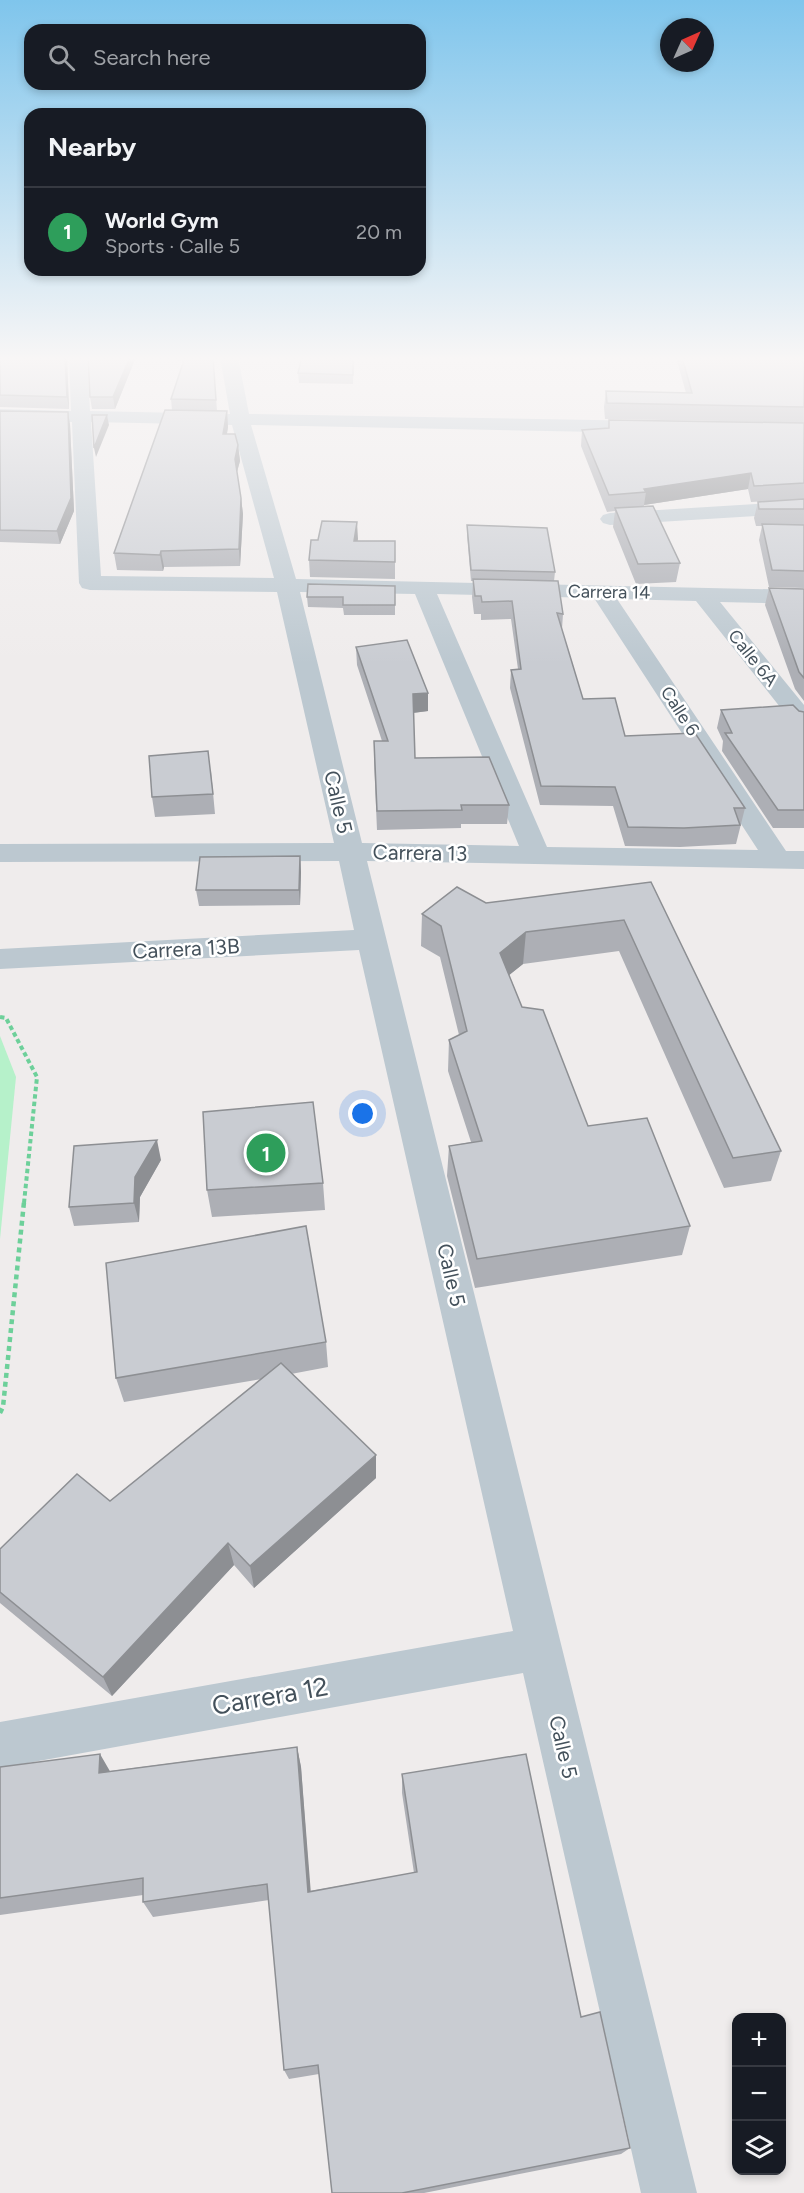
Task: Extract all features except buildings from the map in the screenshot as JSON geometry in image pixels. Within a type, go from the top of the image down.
[{"type":"street","name":"Carrera 14","points":[[83,459],[90,583],[423,587],[804,597]]},
{"type":"street","name":"Calle 5","points":[[251,459],[287,585],[669,2193]]},
{"type":"street","points":[[610,519],[804,507]]},
{"type":"street","points":[[423,587],[537,855]]},
{"type":"street","name":"Calle 6","points":[[601,592],[791,860]]},
{"type":"street","name":"Calle 6A","points":[[702,594],[804,721]]},
{"type":"street","name":"Carrera 13","points":[[0,853],[350,852],[791,860]]},
{"type":"street","name":"Carrera 13B","points":[[0,958],[371,939]]},
{"type":"street","name":"Carrera 12","points":[[0,1745],[540,1648]]},
{"type":"path","points":[[0,1017],[6,1018],[37,1077],[3,1407],[0,1413]]},
{"type":"green space","points":[[0,1036],[16,1077],[0,1239]]},
{"type":"place","name":"World Gym","points":[[266,1153]]}]
